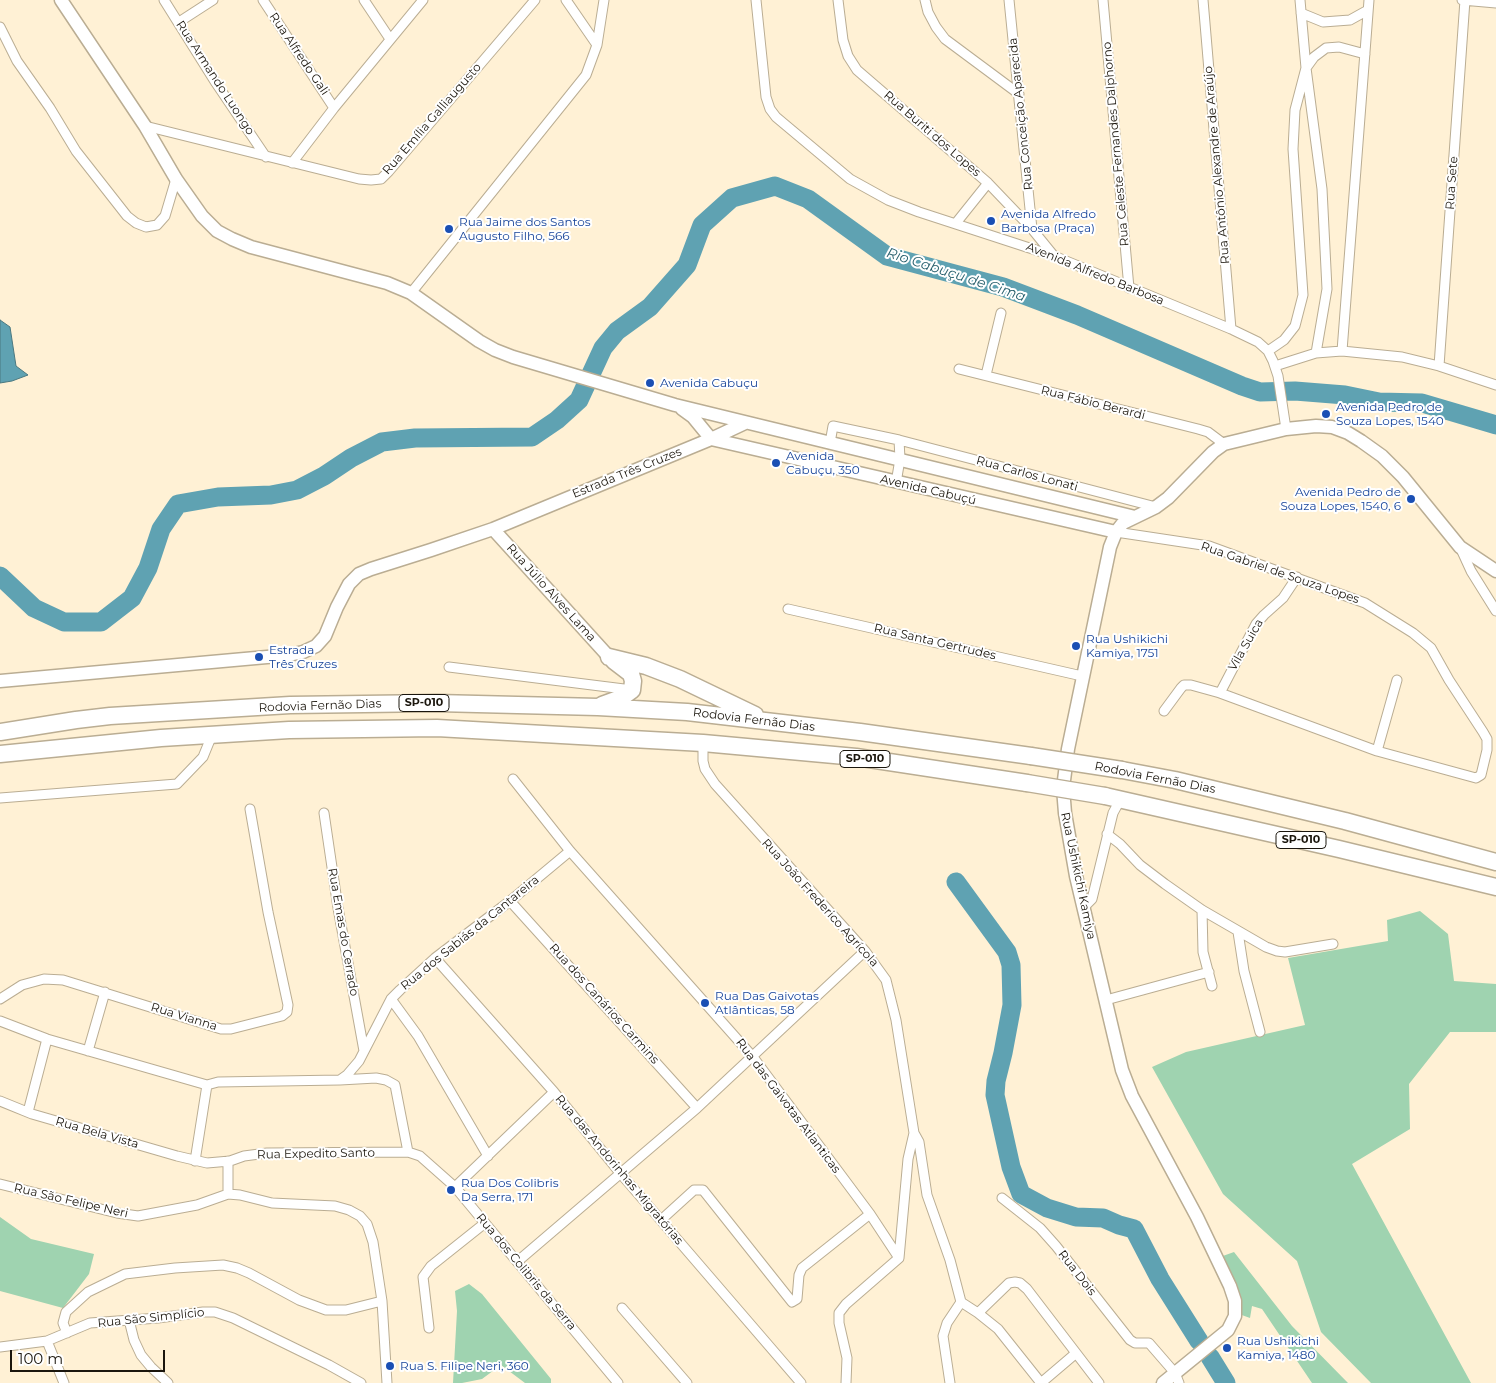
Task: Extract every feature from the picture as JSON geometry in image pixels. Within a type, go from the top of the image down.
[{"type":"highway","points":[[598,707],[621,698],[632,690],[633,681],[631,674],[609,657]]},
{"type":"highway","points":[[609,657],[646,666],[680,679],[732,705],[773,722]]},
{"type":"highway","name":"Rodovia Fernão Dias","points":[[0,732],[76,720],[119,716],[300,705],[437,703],[598,707],[687,712],[860,732],[1122,770],[1175,780],[1345,821],[1496,862]]},
{"type":"highway","points":[[0,720],[42,716],[76,720]]},
{"type":"highway","name":"Rodovia Fernão Dias","points":[[0,754],[161,738],[289,730],[437,728],[702,743],[856,757],[1112,798],[1339,848],[1496,887]]},
{"type":"main road","name":"Avenida Cabuçú","points":[[61,0],[152,131],[176,179],[202,216],[217,231],[232,239],[250,247],[387,283],[411,293],[479,341],[495,350],[570,374],[675,405],[1135,517]]},
{"type":"main road","points":[[675,405],[693,417],[711,439]]},
{"type":"main road","name":"Estrada Três Cruzes","points":[[0,681],[289,655],[303,652],[316,646],[325,636],[349,584],[359,574],[493,528],[711,439],[727,437],[746,422]]},
{"type":"main road","points":[[1116,532],[1123,523],[1156,507],[1168,498],[1213,452],[1224,444],[1286,428],[1316,426],[1332,428],[1361,440],[1393,466],[1460,547],[1496,572]]},
{"type":"main road","points":[[761,451],[766,445],[769,436],[766,428]]},
{"type":"main road","name":"Avenida Cabuçú","points":[[727,437],[761,451],[1116,532]]},
{"type":"main road","name":"Rua Júlio Alves Lama","points":[[493,528],[609,657]]},
{"type":"main road","name":"Rua Ushikichi Kamiya","points":[[1116,532],[1110,547],[1068,749],[1063,788],[1070,849],[1122,1070],[1128,1087],[1197,1217],[1230,1286],[1235,1301],[1235,1316],[1228,1330],[1177,1378],[1163,1383]]},
{"type":"street","name":"Rua Armando Luongo","points":[[164,0],[216,83],[266,157]]},
{"type":"street","points":[[179,22],[213,0]]},
{"type":"street","name":"Rua Alfredo Gali","points":[[263,0],[334,108]]},
{"type":"street","points":[[364,0],[390,40]]},
{"type":"street","points":[[292,163],[334,108],[423,0]]},
{"type":"street","name":"Rua Emília Galliaugusto","points":[[152,131],[359,179],[381,179],[535,0]]},
{"type":"street","points":[[566,0],[597,45]]},
{"type":"street","points":[[411,293],[586,75],[597,45],[604,0]]},
{"type":"street","name":"Avenida Alfredo Barbosa","points":[[756,0],[766,97],[770,109],[776,117],[850,178],[888,200],[1054,256],[1231,329],[1258,342],[1268,351]]},
{"type":"street","name":"Rua Buriti dos Lopes","points":[[838,0],[843,40],[848,56],[857,70],[988,183],[1032,229],[1054,256]]},
{"type":"street","points":[[925,0],[928,12],[945,39],[1019,94]]},
{"type":"street","name":"Rua Conceição Aparecida","points":[[1009,0],[1032,229]]},
{"type":"street","name":"Rua Celeste Fernandes Dalphorno","points":[[1103,0],[1130,288]]},
{"type":"street","name":"Rua Antônio Alexandre de Araújo","points":[[1203,0],[1231,329]]},
{"type":"street","points":[[1300,0],[1306,68],[1322,189],[1327,289],[1316,353]]},
{"type":"street","points":[[1342,351],[1369,0]]},
{"type":"street","points":[[1464,0],[1496,3]]},
{"type":"street","name":"Rua Sete","points":[[1439,366],[1464,0]]},
{"type":"street","points":[[1301,13],[1323,22],[1350,20],[1368,10]]},
{"type":"street","points":[[0,27],[17,61],[50,108],[76,151],[127,216],[136,223],[146,227],[157,225],[165,216],[176,179]]},
{"type":"street","points":[[1286,428],[1278,376],[1268,351],[1284,340],[1295,326],[1303,294],[1293,149],[1295,110],[1306,68],[1314,57],[1326,48],[1339,47],[1365,54]]},
{"type":"street","points":[[956,223],[988,183]]},
{"type":"street","points":[[986,375],[1001,313]]},
{"type":"street","points":[[1275,366],[1316,353],[1342,351],[1402,357],[1439,366],[1496,385]]},
{"type":"street","name":"Rua Fábio Berardi","points":[[959,369],[1198,429],[1208,432],[1224,444]]},
{"type":"street","name":"Rua Carlos Lonati","points":[[830,443],[833,426],[899,440],[1156,507]]},
{"type":"street","points":[[896,483],[900,459],[899,440]]},
{"type":"street","name":"Rua Gabriel de Souza Lopes","points":[[1116,532],[1208,546],[1365,603],[1413,632],[1432,648],[1449,680],[1487,739],[1488,750],[1482,773],[1480,777],[1476,778],[1377,750]]},
{"type":"street","points":[[1460,547],[1471,571],[1496,611]]},
{"type":"street","name":"Vila Suica","points":[[1220,693],[1256,624],[1264,614],[1283,598],[1297,577]]},
{"type":"street","name":"Rua Santa Gertrudes","points":[[788,608],[1082,676]]},
{"type":"street","points":[[449,667],[632,690]]},
{"type":"street","points":[[1164,711],[1184,686],[1191,685],[1220,693],[1377,750],[1397,680]]},
{"type":"street","points":[[0,798],[177,784],[203,757],[212,735]]},
{"type":"street","name":"Rua João Frederico Agrícola","points":[[702,743],[703,762],[707,774],[866,951],[883,974],[896,1020],[914,1132],[910,1142],[899,1258]]},
{"type":"street","name":"Rua das Gaivotas Atlanticas","points":[[513,779],[570,851],[753,1057],[870,1214],[899,1258]]},
{"type":"street","points":[[1084,907],[1092,898],[1113,813],[1112,798]]},
{"type":"street","name":"Rua Vianna","points":[[0,999],[22,985],[44,979],[63,980],[220,1029],[231,1029],[282,1016],[287,1012],[288,1005],[268,912],[250,809]]},
{"type":"street","name":"Rua Emas do Cerrado","points":[[324,813],[338,908],[364,1051]]},
{"type":"street","points":[[1107,834],[1120,844],[1140,865],[1202,910],[1266,947],[1277,951],[1299,950],[1333,944]]},
{"type":"street","name":"Rua dos Sabiás da Cantareira","points":[[340,1080],[353,1069],[391,1000],[400,990],[435,958],[510,901],[570,851]]},
{"type":"street","name":"Rua dos Canários Carmins","points":[[510,901],[697,1108]]},
{"type":"street","points":[[1202,910],[1202,944],[1212,986]]},
{"type":"street","points":[[1238,932],[1244,971],[1260,1032]]},
{"type":"street","points":[[518,1262],[697,1108],[866,951]]},
{"type":"street","name":"Rua das Andorinhas Migratórias","points":[[435,958],[554,1092],[621,1174],[801,1383]]},
{"type":"street","points":[[1106,1000],[1209,972]]},
{"type":"street","points":[[88,1051],[105,992]]},
{"type":"street","points":[[391,1000],[418,1036],[488,1156]]},
{"type":"street","points":[[0,1021],[47,1039],[207,1085],[218,1082],[386,1080],[395,1086],[408,1152]]},
{"type":"street","points":[[28,1112],[47,1039]]},
{"type":"street","points":[[195,1161],[207,1085]]},
{"type":"street","points":[[455,1186],[554,1092]]},
{"type":"street","name":"Rua Bela Vista","points":[[0,1101],[28,1112],[195,1161]]},
{"type":"street","points":[[914,1132],[919,1142],[927,1195],[950,1260],[961,1302],[998,1329],[1041,1383],[1075,1354]]},
{"type":"street","name":"Rua Expedito Santo","points":[[195,1161],[207,1163],[228,1161],[244,1156],[267,1153],[408,1152]]},
{"type":"street","name":"Rua dos Colibris da Serra","points":[[408,1152],[413,1152],[424,1158],[455,1186],[618,1383]]},
{"type":"street","points":[[228,1161],[228,1194]]},
{"type":"street","name":"Rua São Felipe Neri","points":[[0,1184],[117,1213],[138,1216],[197,1205],[228,1194],[272,1203],[300,1206],[335,1206],[349,1210],[360,1216],[366,1224],[373,1242],[382,1302],[387,1383]]},
{"type":"street","points":[[661,1220],[694,1190],[703,1190],[792,1302],[797,1299],[799,1275],[802,1268],[870,1214]]},
{"type":"street","name":"Rua Dois","points":[[1002,1198],[1040,1228],[1073,1266],[1130,1340],[1134,1343],[1149,1343],[1177,1378]]},
{"type":"street","points":[[430,1328],[423,1277],[431,1266],[485,1223]]},
{"type":"street","points":[[846,1383],[847,1358],[839,1323],[839,1313],[846,1304],[899,1258]]},
{"type":"street","points":[[67,1333],[63,1323],[66,1312],[88,1292],[125,1274],[175,1268],[222,1265],[237,1268],[299,1300],[326,1310],[346,1310],[382,1302]]},
{"type":"street","points":[[978,1313],[1009,1283],[1020,1283],[1099,1383]]},
{"type":"street","points":[[950,1383],[943,1336],[947,1324],[961,1302]]},
{"type":"street","points":[[622,1308],[687,1383]]},
{"type":"street","name":"Rua São Simplício","points":[[0,1348],[47,1341],[90,1323],[203,1312],[222,1314],[329,1365],[361,1383]]},
{"type":"street","points":[[129,1320],[134,1340],[141,1355],[151,1368],[168,1383]]},
{"type":"street","points":[[47,1341],[64,1383]]},
{"type":"green space","points":[[1420,911],[1448,934],[1454,981],[1496,984],[1496,1032],[1450,1032],[1409,1084],[1410,1129],[1352,1164],[1471,1383],[1371,1383],[1321,1332],[1297,1261],[1223,1194],[1152,1067],[1186,1052],[1305,1025],[1288,958],[1388,941],[1387,920]]},
{"type":"green space","points":[[0,1217],[31,1239],[94,1254],[89,1274],[63,1308],[0,1291]]},
{"type":"green space","points":[[1234,1252],[1292,1326],[1348,1383],[1312,1383],[1262,1309],[1252,1306],[1250,1318],[1239,1314],[1220,1257]]},
{"type":"green space","points":[[469,1284],[482,1294],[551,1379],[551,1383],[525,1383],[501,1365],[482,1379],[453,1383],[457,1311],[455,1291]]},
{"type":"water","points":[[0,320],[10,327],[16,366],[28,375],[0,383]]},
{"type":"waterway","name":"Rio Cabuçu de Cima","points":[[0,576],[34,608],[64,622],[101,622],[132,598],[148,568],[161,529],[178,504],[218,497],[271,495],[297,490],[382,442],[415,438],[532,437],[557,420],[579,400],[603,348],[617,331],[650,307],[687,265],[702,225],[732,198],[775,186],[808,199],[887,256],[1003,287],[1077,315],[1260,392],[1295,391],[1345,395],[1379,402],[1422,403],[1496,425]]},
{"type":"waterway","points":[[956,882],[1007,952],[1011,965],[1012,1005],[996,1081],[995,1095],[1011,1167],[1021,1194],[1047,1208],[1076,1217],[1103,1218],[1134,1229],[1160,1279],[1199,1341]]},
{"type":"waterway","points":[[1210,1357],[1226,1383]]},
{"type":"place","name":"Avenida Alfredo Barbosa (Praça)","points":[[991,221]]},
{"type":"place","name":"Rua Jaime dos Santos Augusto Filho, 566","points":[[449,229]]},
{"type":"place","name":"Avenida Cabuçu","points":[[650,383]]},
{"type":"place","name":"Avenida Pedro de Souza Lopes, 1540","points":[[1326,414]]},
{"type":"place","name":"Avenida Cabuçu, 350","points":[[776,463]]},
{"type":"place","name":"Avenida Pedro de Souza Lopes, 1540, 6","points":[[1411,499]]},
{"type":"place","name":"Rua Ushikichi Kamiya, 1751","points":[[1076,646]]},
{"type":"place","name":"Estrada Três Cruzes","points":[[259,657]]},
{"type":"place","name":"Rua Das Gaivotas Atlânticas, 58","points":[[705,1003]]},
{"type":"place","name":"Rua Dos Colibris Da Serra, 171","points":[[451,1190]]},
{"type":"place","name":"Rua Ushikichi Kamiya, 1480","points":[[1227,1348]]},
{"type":"place","name":"Rua S. Filipe Neri, 360","points":[[390,1366]]}]
